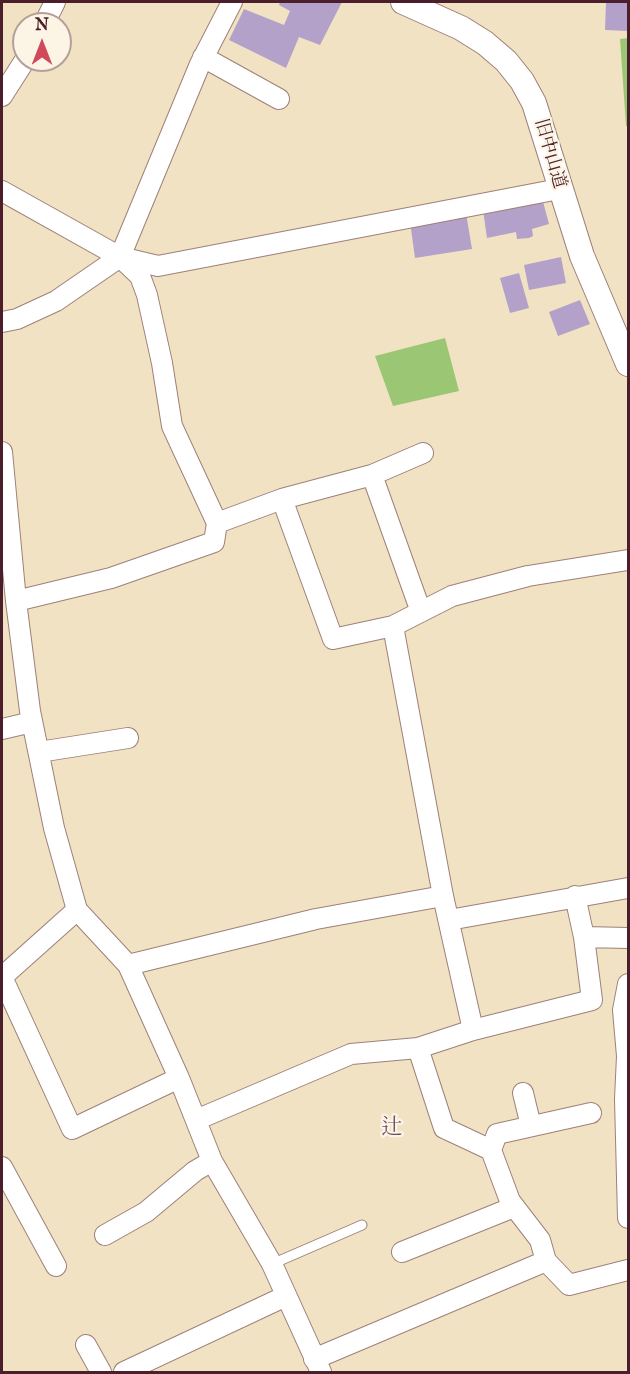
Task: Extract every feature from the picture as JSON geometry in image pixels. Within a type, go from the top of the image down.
[{"type":"street","points":[[2,322],[17,319],[56,301],[120,257],[203,57],[232,2]]},
{"type":"street","name":"旧中山道","points":[[403,2],[442,10],[506,61],[522,81],[534,103],[559,189],[586,266],[621,333],[628,364]]},
{"type":"street","points":[[203,57],[279,99]]},
{"type":"street","points":[[2,96],[17,72]]},
{"type":"street","points":[[120,257],[158,266],[559,189]]},
{"type":"street","points":[[2,191],[120,257],[140,276],[147,294],[162,363],[172,426],[217,523],[214,542],[111,578],[16,601]]},
{"type":"street","points":[[2,452],[3,493],[32,722],[54,828],[77,910],[128,965],[179,1078],[212,1161],[272,1264],[317,1366],[546,1261]]},
{"type":"street","points":[[217,523],[282,499],[372,475],[423,453]]},
{"type":"street","points":[[372,475],[421,612]]},
{"type":"street","points":[[282,499],[333,639],[393,626],[452,596],[528,576],[628,561]]},
{"type":"street","points":[[393,626],[443,896],[473,1030]]},
{"type":"street","points":[[2,729],[32,722]]},
{"type":"street","points":[[39,752],[128,738]]},
{"type":"street","points":[[449,920],[628,888]]},
{"type":"street","points":[[128,965],[316,919],[443,896]]},
{"type":"street","points":[[196,1120],[351,1054],[418,1048],[473,1030],[592,1000],[584,937],[575,896]]},
{"type":"street","points":[[77,910],[2,977],[72,1129],[179,1078]]},
{"type":"street","points":[[584,937],[628,938]]},
{"type":"street","points":[[628,984],[623,1010],[628,1056],[625,1099],[628,1218]]},
{"type":"street","points":[[418,1048],[444,1128],[491,1150]]},
{"type":"street","points":[[524,1093],[531,1126]]},
{"type":"street","points":[[591,1113],[497,1134],[491,1150],[514,1207],[540,1240],[546,1261],[569,1285],[628,1270]]},
{"type":"street","points":[[105,1235],[146,1212],[195,1171],[212,1161]]},
{"type":"street","points":[[2,1167],[56,1266]]},
{"type":"street","points":[[402,1252],[514,1207]]},
{"type":"street","points":[[124,1372],[286,1296]]},
{"type":"street","points":[[86,1345],[101,1372]]},
{"type":"lane","points":[[272,1264],[362,1226]]},
{"type":"green space","points":[[628,38],[628,126],[626,126],[620,39]]},
{"type":"green space","points":[[445,338],[459,391],[393,406],[375,356]]},
{"type":"building","points":[[280,2],[342,2],[320,45],[299,37],[286,68],[229,40],[244,9],[284,25],[290,11],[279,5]]},
{"type":"building","points":[[606,2],[628,2],[628,31],[605,30]]},
{"type":"building","points":[[542,198],[549,224],[532,229],[533,236],[517,239],[516,232],[487,238],[483,210]]},
{"type":"building","points":[[466,213],[472,249],[415,258],[410,222]]},
{"type":"building","points":[[561,257],[566,283],[529,290],[524,265]]},
{"type":"building","points":[[519,273],[529,308],[510,313],[500,278]]},
{"type":"building","points":[[580,300],[590,324],[558,336],[549,312]]},
{"type":"district","name":"辻","points":[[392,1129]]}]
